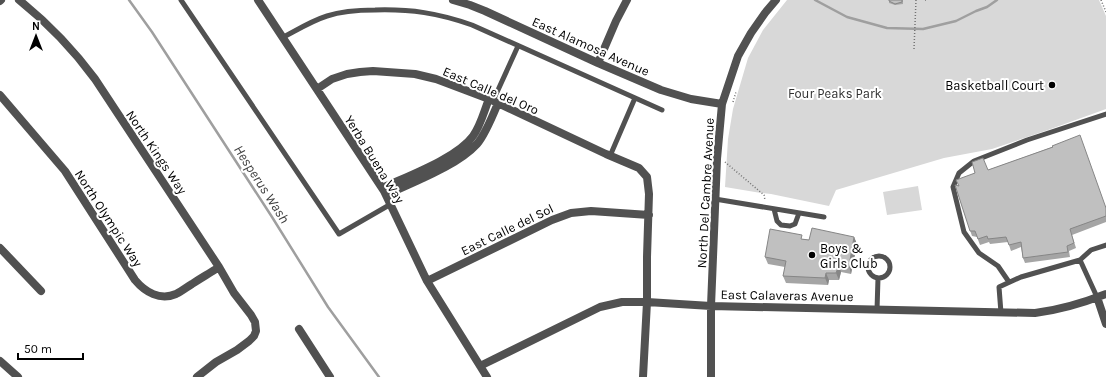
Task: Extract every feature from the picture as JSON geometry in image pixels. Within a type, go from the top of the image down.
[{"type":"street","name":"North Kings Way","points":[[19,0],[47,23],[80,58],[219,267],[234,293],[251,314],[255,322],[256,331],[254,336],[237,350],[216,362],[197,377]]},
{"type":"street","name":"Yerba Buena Way","points":[[258,0],[384,191],[427,282],[487,377]]},
{"type":"street","name":"East Alamosa Avenue","points":[[453,0],[485,11],[661,90],[691,99],[722,104]]},
{"type":"street","points":[[598,63],[616,21],[627,0]]},
{"type":"street","name":"North Del Cambre Avenue","points":[[711,377],[711,306],[715,199],[722,104],[738,56],[751,33],[776,0]]},
{"type":"street","name":"East Calle del Oro","points":[[317,89],[332,79],[347,74],[373,71],[394,72],[415,74],[436,79],[494,101],[610,156],[639,168],[647,177],[649,215]]},
{"type":"street","name":"North Olympic Way","points":[[0,95],[65,171],[132,275],[139,285],[145,290],[153,295],[170,296],[182,291],[219,267]]},
{"type":"street","points":[[384,191],[441,161],[462,148],[473,136],[481,120],[494,101]]},
{"type":"street","name":"East Calle del Sol","points":[[427,282],[552,220],[571,213],[591,211],[649,215]]},
{"type":"street","points":[[643,377],[647,302],[649,215]]},
{"type":"street","points":[[0,248],[41,291]]},
{"type":"street","name":"East Calaveras Avenue","points":[[480,366],[600,307],[622,302],[711,306],[1036,313],[1067,308],[1106,294]]},
{"type":"street","points":[[1097,297],[1106,324]]},
{"type":"street","points":[[299,329],[330,377]]},
{"type":"street","points":[[0,360],[18,377]]},
{"type":"lane","points":[[181,0],[339,234],[391,204]]},
{"type":"lane","points":[[282,38],[316,20],[336,13],[393,9],[426,12],[456,19],[472,25],[662,110]]},
{"type":"lane","points":[[494,101],[518,46]]},
{"type":"lane","points":[[610,156],[635,98]]},
{"type":"lane","points":[[1009,282],[998,266],[979,253],[964,232],[955,201],[953,186],[959,173],[974,161],[1027,140],[1106,114]]},
{"type":"lane","points":[[715,199],[824,217]]},
{"type":"lane","points":[[774,209],[777,221],[781,225],[790,226],[795,224],[799,213]]},
{"type":"lane","points":[[1001,313],[999,287],[1021,277],[1080,260],[1091,250],[1106,245]]},
{"type":"lane","points":[[878,256],[888,261],[890,268],[885,277],[878,278],[874,277],[869,272],[868,265],[872,259],[878,256]]},
{"type":"lane","points":[[1080,260],[1097,297]]},
{"type":"lane","points":[[877,310],[878,278]]},
{"type":"path","points":[[914,49],[916,0]]},
{"type":"path","points":[[1101,0],[1106,12]]},
{"type":"path","points":[[733,102],[737,87]]},
{"type":"path","points":[[725,162],[764,195],[765,203]]},
{"type":"green space","name":"Four Peaks Park","points":[[787,0],[1099,0],[1106,16],[1106,109],[992,149],[944,158],[836,190],[829,206],[771,194],[725,187],[728,139],[733,109],[748,58],[763,30]]},
{"type":"green space","points":[[918,186],[922,210],[887,215],[883,192]]},
{"type":"building","points":[[889,0],[902,0],[902,2],[895,4]]},
{"type":"building","points":[[1080,135],[1106,208],[1106,216],[1070,229],[1074,243],[1067,246],[1068,252],[1023,258],[1021,242],[1009,245],[1006,237],[988,239],[987,236],[978,239],[975,231],[970,231],[955,185],[959,186],[956,180],[975,173],[972,162],[983,158],[988,170],[1053,147],[1052,146]]},
{"type":"building","name":"Boys & Girls Club","points":[[812,228],[854,237],[849,266],[839,265],[836,273],[826,273],[825,278],[783,276],[786,261],[765,257],[770,229],[802,235],[801,239],[809,240]]},
{"type":"waterway","name":"Hesperus Wash","points":[[129,0],[152,32],[272,217],[328,307],[379,377]]},
{"type":"waterway","points":[[815,0],[847,17],[887,28],[923,29],[956,21],[987,7],[997,0]]},
{"type":"place","name":"Basketball Court","points":[[1052,85]]},
{"type":"place","name":"Boys & Girls Club","points":[[812,255]]}]
